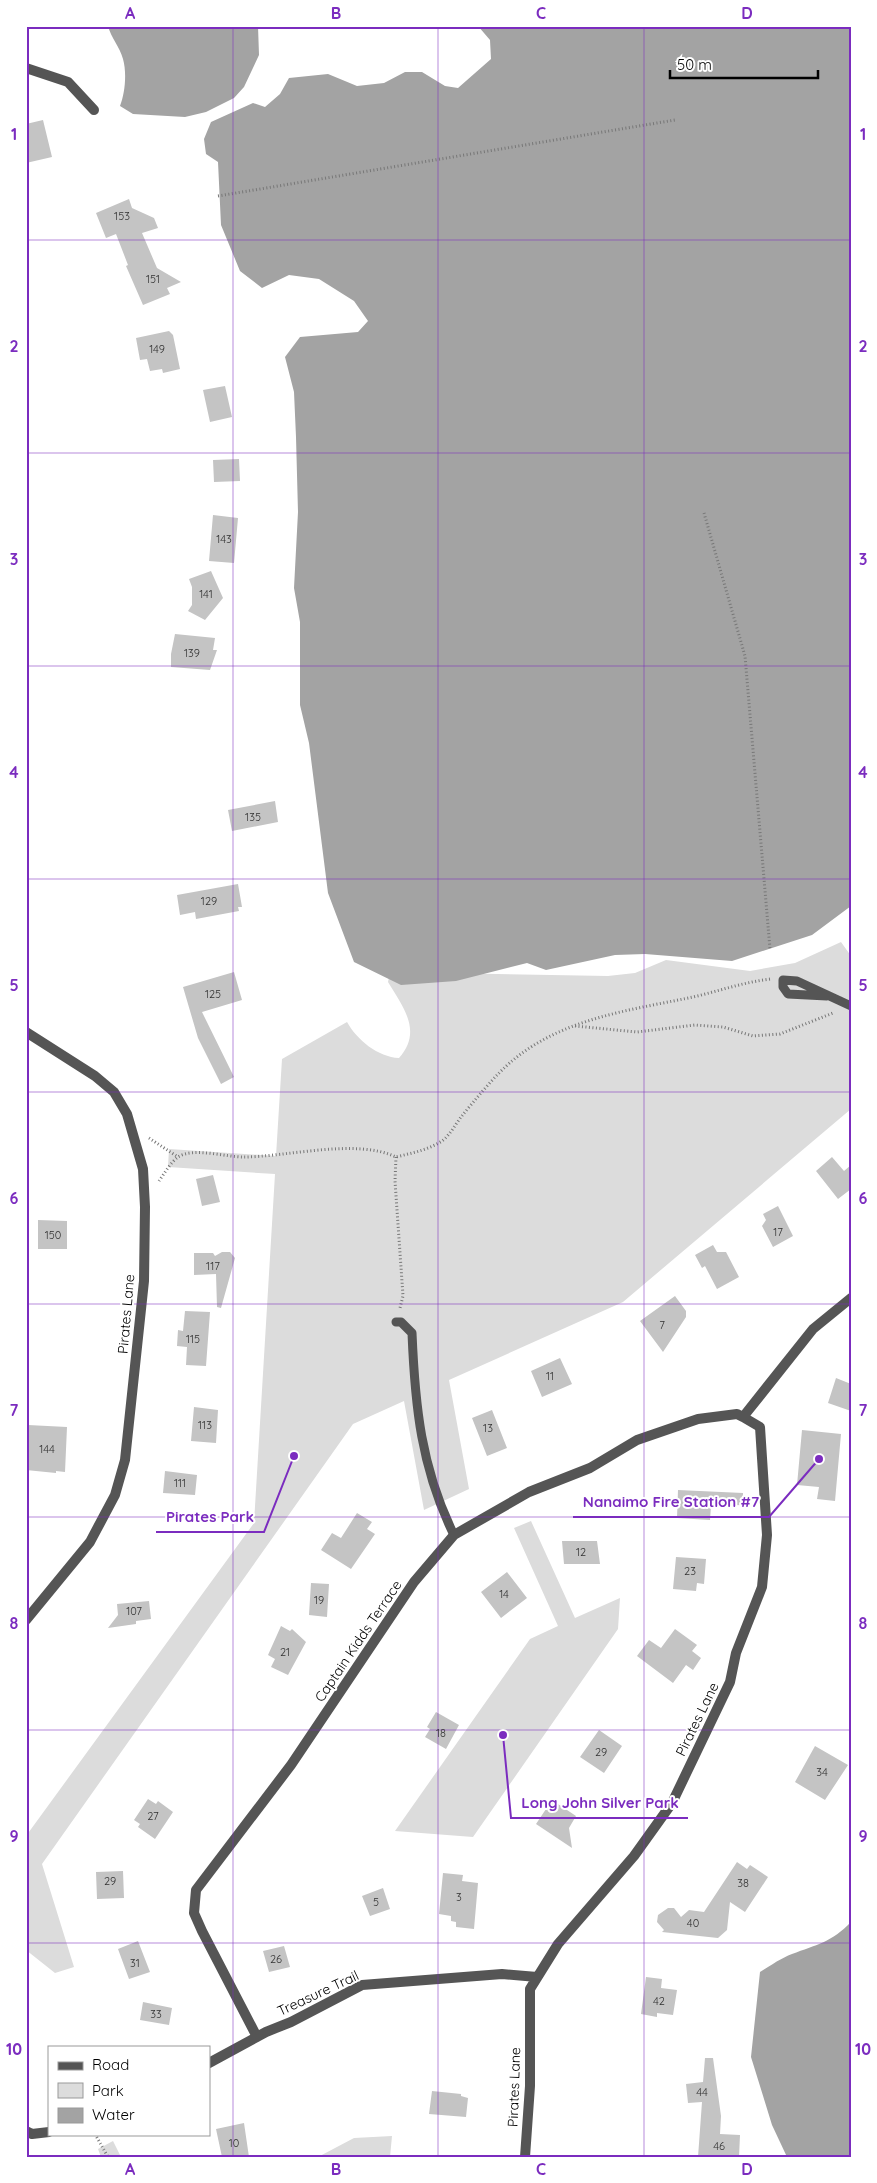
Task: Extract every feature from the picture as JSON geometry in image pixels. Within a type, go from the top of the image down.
[{"type":"street","points":[[26,68],[68,82],[94,110]]},
{"type":"street","name":"Pirates Lane","points":[[26,1032],[95,1076],[114,1092],[127,1114],[143,1169],[144,1199],[144,1281],[124,1460],[115,1495],[90,1542],[26,1620]]},
{"type":"street","points":[[743,1417],[813,1329],[851,1298]]},
{"type":"street","name":"Captain Kidds Terrace","points":[[257,2037],[194,1913],[196,1890],[291,1765],[414,1582],[454,1535],[529,1492],[590,1468],[637,1440],[698,1419],[737,1414],[743,1417]]},
{"type":"street","name":"Pirates Lane","points":[[525,2157],[530,2086],[530,1988],[558,1944],[634,1856],[672,1803],[730,1682],[736,1653],[762,1587],[767,1534],[760,1428],[743,1417]]},
{"type":"street","name":"Treasure Trail","points":[[210,2062],[362,1985],[502,1974],[537,1977]]},
{"type":"street","points":[[26,2131],[32,2134],[48,2132]]},
{"type":"lane","points":[[827,996],[809,997],[788,994],[783,987],[783,980],[797,981],[849,1006]]},
{"type":"lane","points":[[399,1322],[412,1333],[417,1419],[424,1456],[442,1512],[454,1535]]},
{"type":"path","points":[[218,196],[675,120]]},
{"type":"path","points":[[704,513],[745,656],[770,949]]},
{"type":"path","points":[[144,1199],[178,1157],[198,1153],[241,1157],[361,1150],[396,1157],[429,1148],[444,1139],[476,1099],[512,1061],[544,1037],[571,1025],[649,1004],[694,996],[750,982],[783,980]]},
{"type":"path","points":[[571,1025],[637,1032],[695,1025],[723,1027],[753,1036],[780,1034],[849,1006]]},
{"type":"path","points":[[396,1157],[395,1181],[403,1296],[399,1322]]},
{"type":"path","points":[[96,2136],[108,2157]]},
{"type":"green space","points":[[841,942],[851,956],[851,1109],[623,1302],[449,1380],[469,1489],[424,1510],[404,1401],[353,1424],[42,1864],[74,1967],[55,1973],[26,1950],[26,1836],[254,1523],[275,1174],[168,1167],[169,1149],[276,1156],[282,1059],[347,1022],[362,1041],[376,1051],[399,1058],[410,1038],[410,1029],[404,1010],[388,982],[390,972],[608,976],[635,973],[666,960],[750,971],[795,963]]},
{"type":"green space","points":[[531,1521],[575,1618],[620,1598],[618,1629],[473,1837],[395,1831],[530,1639],[558,1626],[514,1528]]},
{"type":"green space","points":[[392,2136],[390,2157],[318,2157],[354,2138]]},
{"type":"green space","points":[[113,2141],[121,2157],[101,2157],[98,2149]]},
{"type":"water","points":[[108,26],[258,26],[259,55],[244,87],[234,98],[206,112],[185,117],[133,114],[120,106],[125,83],[125,70],[122,55]]},
{"type":"water","points":[[478,26],[851,26],[851,906],[812,935],[732,961],[645,954],[615,955],[546,970],[527,963],[456,981],[401,985],[354,962],[328,893],[309,743],[300,705],[300,622],[294,588],[298,512],[296,437],[294,392],[285,357],[300,337],[358,332],[368,321],[354,301],[319,279],[289,275],[262,288],[240,271],[221,225],[218,162],[206,154],[204,139],[211,122],[253,103],[265,107],[280,94],[289,78],[328,74],[357,86],[384,83],[405,72],[422,72],[445,86],[458,88],[491,59],[490,40]]},
{"type":"water","points":[[851,1922],[851,2157],[787,2157],[772,2125],[751,2057],[760,1972],[788,1956],[830,1939]]},
{"type":"building","points":[[43,120],[52,157],[26,163],[26,124]]},
{"type":"building","points":[[129,199],[132,208],[154,218],[158,228],[142,233],[157,268],[181,282],[167,288],[170,294],[143,305],[126,266],[128,265],[116,234],[106,238],[96,213]]},
{"type":"building","points":[[169,331],[173,335],[180,369],[163,373],[162,369],[150,371],[147,359],[140,360],[136,338]]},
{"type":"building","points":[[225,386],[232,417],[210,422],[203,390]]},
{"type":"building","points":[[239,459],[240,481],[214,482],[213,460]]},
{"type":"building","points":[[213,515],[238,518],[234,563],[209,561]]},
{"type":"building","points":[[211,571],[223,598],[205,620],[188,611],[192,605],[192,587],[189,579]]},
{"type":"building","points":[[175,634],[215,638],[213,650],[217,650],[210,670],[171,667],[171,654]]},
{"type":"building","points":[[275,801],[278,822],[232,831],[228,810]]},
{"type":"building","points":[[238,884],[242,907],[238,907],[239,911],[196,919],[195,912],[180,915],[177,895]]},
{"type":"building","points":[[234,972],[242,1000],[202,1012],[234,1077],[221,1084],[198,1038],[183,987]]},
{"type":"building","points":[[832,1157],[844,1171],[851,1165],[851,1189],[838,1199],[816,1171]]},
{"type":"building","points":[[213,1175],[220,1202],[202,1206],[196,1179]]},
{"type":"building","points":[[778,1206],[793,1236],[773,1247],[762,1226],[766,1220],[763,1214]]},
{"type":"building","points":[[38,1220],[67,1221],[67,1249],[38,1249]]},
{"type":"building","points":[[713,1245],[717,1252],[726,1252],[739,1277],[717,1289],[705,1266],[702,1268],[695,1255]]},
{"type":"building","points":[[222,1252],[230,1252],[235,1258],[221,1308],[217,1307],[216,1274],[194,1275],[194,1253],[213,1253],[215,1256]]},
{"type":"building","points":[[675,1296],[686,1311],[686,1317],[663,1352],[640,1321]]},
{"type":"building","points":[[185,1311],[210,1312],[206,1366],[186,1365],[187,1347],[177,1346],[178,1330],[183,1331]]},
{"type":"building","points":[[560,1358],[572,1384],[542,1397],[531,1371]]},
{"type":"building","points":[[836,1378],[851,1384],[851,1411],[828,1403]]},
{"type":"building","points":[[194,1407],[218,1410],[216,1443],[191,1441]]},
{"type":"building","points":[[492,1410],[507,1448],[487,1456],[472,1418]]},
{"type":"building","points":[[28,1425],[67,1427],[65,1472],[26,1470]]},
{"type":"building","points":[[802,1430],[841,1434],[835,1501],[817,1499],[819,1487],[797,1485]]},
{"type":"building","points":[[165,1471],[197,1475],[195,1495],[163,1493]]},
{"type":"building","points":[[678,1490],[743,1493],[743,1505],[711,1506],[710,1520],[677,1518]]},
{"type":"building","points":[[357,1513],[372,1522],[367,1529],[375,1534],[351,1569],[321,1550],[332,1533],[341,1538]]},
{"type":"building","points":[[562,1541],[597,1541],[600,1564],[564,1564]]},
{"type":"building","points":[[676,1557],[706,1559],[704,1584],[697,1583],[696,1591],[673,1589]]},
{"type":"building","points":[[507,1572],[527,1598],[501,1618],[481,1592]]},
{"type":"building","points":[[311,1583],[329,1584],[327,1617],[309,1615]]},
{"type":"building","points":[[149,1601],[151,1619],[136,1621],[136,1624],[108,1628],[118,1615],[117,1604]]},
{"type":"building","points":[[281,1626],[290,1631],[292,1629],[306,1642],[288,1675],[271,1667],[275,1659],[268,1655]]},
{"type":"building","points":[[675,1629],[697,1645],[692,1651],[701,1658],[693,1670],[686,1665],[673,1683],[637,1656],[649,1640],[661,1648]]},
{"type":"building","points":[[436,1712],[459,1725],[446,1749],[425,1737],[430,1729],[427,1727]]},
{"type":"building","points":[[599,1730],[622,1746],[604,1773],[580,1757]]},
{"type":"building","points":[[815,1746],[848,1765],[825,1800],[795,1782]]},
{"type":"building","points":[[148,1799],[156,1804],[158,1801],[173,1812],[155,1839],[138,1827],[140,1824],[134,1820]]},
{"type":"building","points":[[552,1800],[576,1816],[569,1828],[572,1848],[536,1824]]},
{"type":"building","points":[[737,1862],[747,1869],[750,1865],[768,1877],[745,1912],[730,1902],[727,1930],[718,1938],[662,1932],[664,1930],[657,1922],[658,1915],[668,1908],[674,1908],[681,1917],[689,1910],[704,1912]]},
{"type":"building","points":[[123,1871],[124,1898],[97,1899],[96,1872]]},
{"type":"building","points":[[443,1873],[463,1875],[462,1881],[478,1883],[474,1929],[456,1927],[456,1922],[451,1921],[451,1916],[439,1914]]},
{"type":"building","points":[[383,1888],[390,1909],[370,1916],[362,1896]]},
{"type":"building","points":[[138,1941],[150,1972],[129,1979],[118,1949]]},
{"type":"building","points":[[284,1946],[290,1967],[269,1972],[263,1951]]},
{"type":"building","points":[[646,1977],[662,1979],[661,1988],[677,1990],[673,2015],[657,2013],[657,2017],[641,2014]]},
{"type":"building","points":[[143,2002],[172,2008],[169,2025],[140,2020]]},
{"type":"building","points":[[705,2058],[713,2058],[721,2116],[720,2134],[740,2135],[739,2157],[698,2157],[702,2102],[688,2103],[686,2084],[703,2082]]},
{"type":"building","points":[[432,2091],[461,2094],[461,2096],[468,2098],[466,2117],[429,2114]]},
{"type":"building","points":[[244,2123],[249,2157],[222,2157],[216,2129]]},
{"type":"place","name":"Pirates Park","points":[[294,1456]]},
{"type":"place","name":"Nanaimo Fire Station #7","points":[[819,1459]]},
{"type":"place","name":"Long John Silver Park","points":[[503,1735]]}]
